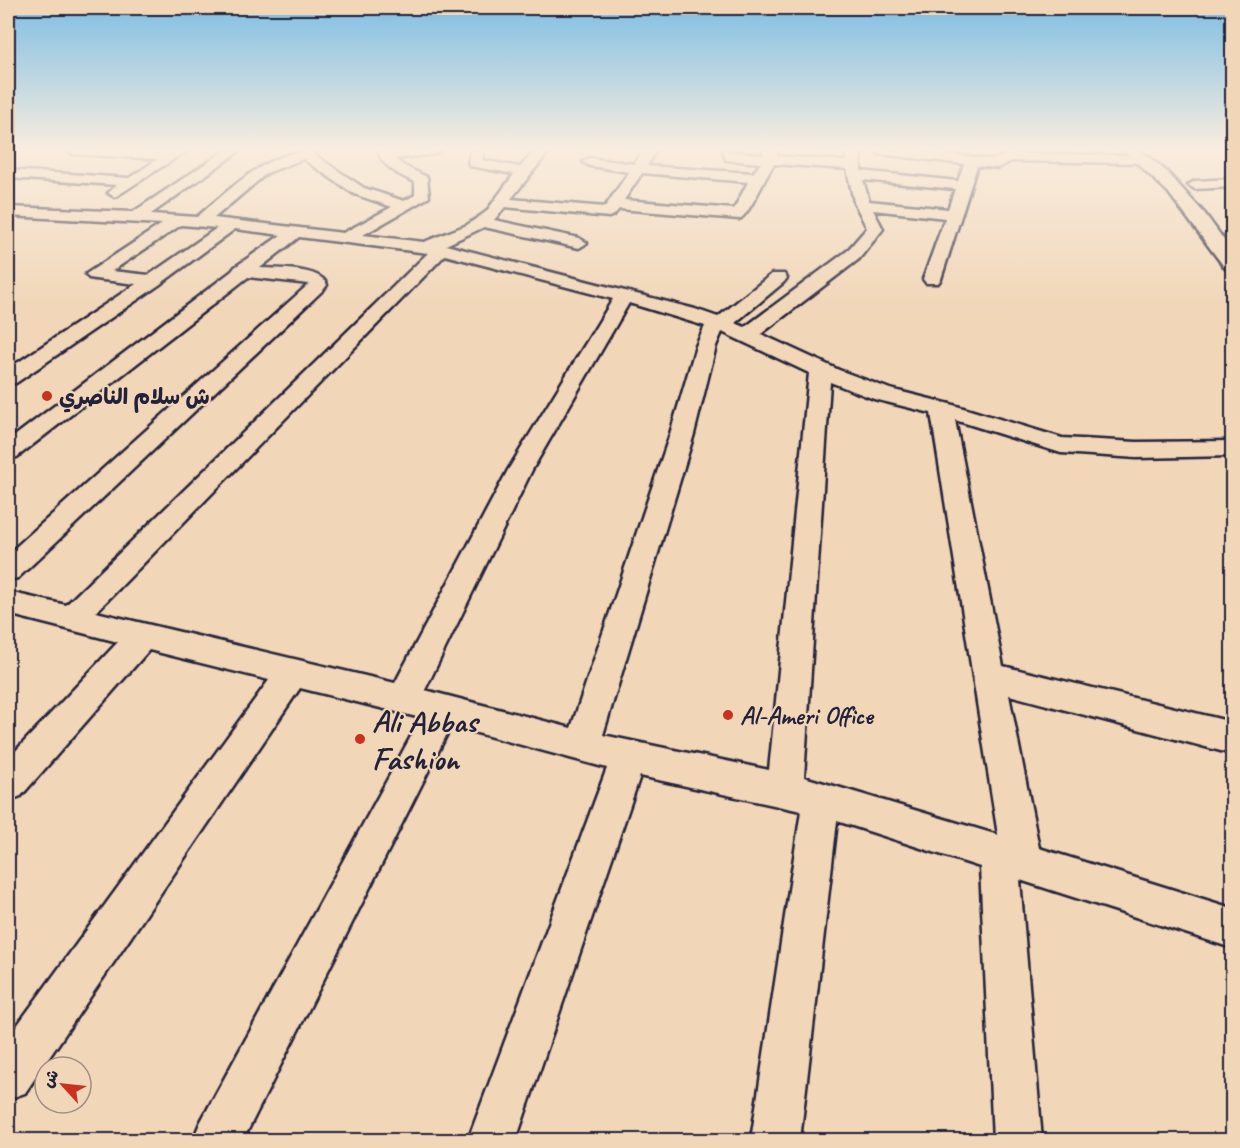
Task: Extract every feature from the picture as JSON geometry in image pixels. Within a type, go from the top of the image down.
[{"type":"main road","points":[[1190,204],[1210,211]]},
{"type":"main road","points":[[1206,204],[1233,264]]},
{"type":"street","points":[[83,214],[99,204]]},
{"type":"street","points":[[136,217],[156,204]]},
{"type":"street","points":[[200,222],[222,204]]},
{"type":"street","points":[[398,204],[405,206]]},
{"type":"street","points":[[347,237],[410,204]]},
{"type":"street","points":[[71,618],[434,248],[481,222],[491,215],[498,204]]},
{"type":"street","points":[[516,204],[609,212],[614,204],[739,214],[744,204]]},
{"type":"street","points":[[678,209],[680,204]]},
{"type":"street","points":[[932,279],[958,204]]},
{"type":"street","points":[[864,205],[954,214]]},
{"type":"street","points":[[746,336],[853,255],[868,240],[875,229],[864,205]]},
{"type":"street","points":[[8,211],[232,224],[434,248],[688,312],[820,370],[882,394],[942,409],[1061,445],[1137,450],[1233,448]]},
{"type":"street","points":[[153,281],[95,274],[178,220]]},
{"type":"street","points":[[481,222],[579,243]]},
{"type":"street","points":[[8,378],[153,281],[232,224]]},
{"type":"street","points":[[8,452],[241,271],[295,232]]},
{"type":"street","points":[[8,570],[318,285],[317,280],[312,278],[241,271]]},
{"type":"street","points":[[582,747],[682,434],[706,346],[719,325],[778,278]]},
{"type":"street","points":[[404,699],[520,470],[624,296]]},
{"type":"street","points":[[775,1140],[803,794],[820,370]]},
{"type":"street","points":[[942,409],[989,676],[1010,857],[1017,1140]]},
{"type":"street","points":[[9,605],[404,699],[628,758],[803,794],[1233,928]]},
{"type":"street","points":[[8,784],[143,636]]},
{"type":"street","points":[[8,1076],[294,672]]},
{"type":"street","points":[[989,676],[1233,738]]},
{"type":"street","points":[[217,1140],[443,709]]},
{"type":"street","points":[[492,1140],[628,758]]},
{"type":"place","name":"ش سلام الناصري","points":[[47,396]]},
{"type":"place","name":"Al-Ameri Office","points":[[728,715]]},
{"type":"place","name":"Ali Abbas Fashion","points":[[360,739]]}]
